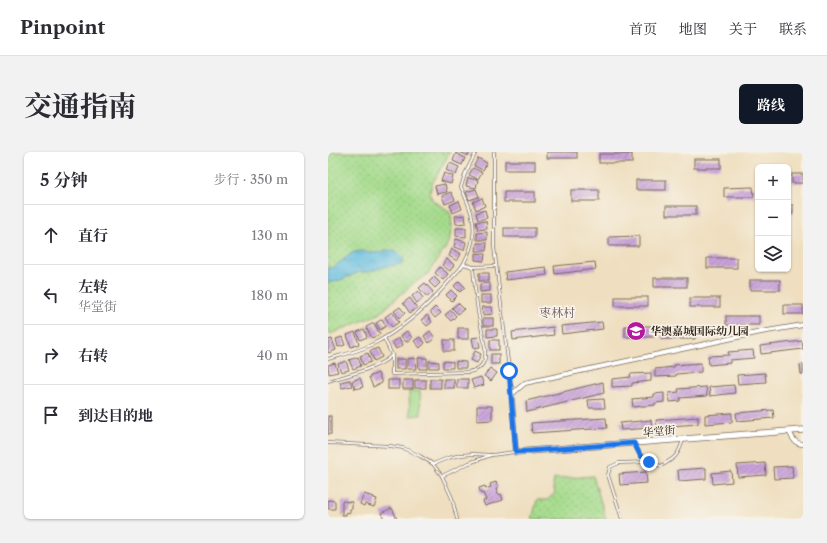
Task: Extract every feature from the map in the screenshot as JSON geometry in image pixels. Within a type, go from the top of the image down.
[{"type":"street","points":[[512,394],[525,383],[761,332],[803,325]]},
{"type":"street","points":[[511,387],[516,452]]},
{"type":"street","name":"华堂街","points":[[516,452],[803,430]]},
{"type":"street","points":[[789,431],[792,439],[800,444],[803,444]]},
{"type":"lane","points":[[328,359],[368,347],[404,325],[429,303],[464,264],[470,249],[473,235],[473,221],[470,207],[461,187],[465,174],[476,152]]},
{"type":"lane","points":[[494,152],[494,247],[511,387]]},
{"type":"lane","points":[[464,264],[473,266],[496,266]]},
{"type":"lane","points":[[384,338],[392,355],[392,374],[475,371],[481,366],[485,359],[486,352],[478,312],[473,266]]},
{"type":"lane","points":[[328,381],[360,371],[387,360],[392,355]]},
{"type":"lane","points":[[634,443],[640,455],[649,462],[661,466],[674,459],[680,450],[683,439]]},
{"type":"lane","points":[[328,443],[390,446],[403,448],[420,456],[433,464],[442,476],[452,498],[457,519]]},
{"type":"lane","points":[[433,464],[461,455],[516,452]]},
{"type":"lane","points":[[442,476],[492,454]]},
{"type":"lane","points":[[622,519],[608,474],[610,467],[619,463],[649,462]]},
{"type":"green space","points":[[328,152],[450,152],[432,184],[430,194],[433,201],[448,210],[451,215],[452,227],[449,243],[427,275],[415,282],[379,314],[328,335]]},
{"type":"green space","points":[[409,391],[420,391],[421,415],[410,416]]},
{"type":"green space","points":[[593,476],[606,519],[532,519],[537,500],[547,500],[555,493],[553,485],[554,479]]},
{"type":"water","points":[[386,250],[394,251],[404,259],[403,262],[369,272],[360,272],[338,281],[328,283],[328,269],[335,266],[352,253],[359,251],[379,253]]},
{"type":"building","points":[[460,152],[470,152],[468,156]]},
{"type":"building","points":[[547,152],[577,152],[577,158],[547,158]]},
{"type":"building","points":[[456,153],[465,158],[462,165],[453,161]]},
{"type":"building","points":[[599,154],[632,154],[632,163],[599,163]]},
{"type":"building","points":[[478,158],[487,163],[483,170],[474,166]]},
{"type":"building","points":[[694,159],[721,159],[721,168],[694,168]]},
{"type":"building","points":[[505,161],[535,161],[535,170],[505,170]]},
{"type":"building","points":[[450,163],[459,167],[456,175],[446,170]]},
{"type":"building","points":[[473,168],[482,172],[478,179],[469,175]]},
{"type":"building","points":[[444,173],[453,176],[451,184],[441,181]]},
{"type":"building","points":[[792,174],[803,174],[803,183],[792,183]]},
{"type":"building","points":[[468,178],[478,180],[476,188],[466,186]]},
{"type":"building","points":[[636,180],[666,180],[666,190],[636,190]]},
{"type":"building","points":[[445,184],[447,192],[437,194],[435,186]]},
{"type":"building","points":[[753,187],[754,197],[724,197],[724,188]]},
{"type":"building","points":[[476,189],[479,197],[469,200],[466,192]]},
{"type":"building","points":[[571,190],[599,190],[599,201],[571,201]]},
{"type":"building","points":[[451,192],[455,200],[445,204],[442,196]]},
{"type":"building","points":[[504,192],[535,192],[535,202],[504,202]]},
{"type":"building","points":[[482,198],[485,206],[476,210],[473,202]]},
{"type":"building","points":[[459,201],[462,209],[453,213],[450,205]]},
{"type":"building","points":[[791,205],[793,205],[793,214],[791,214]]},
{"type":"building","points":[[666,206],[696,206],[696,215],[666,215]]},
{"type":"building","points":[[485,210],[487,218],[478,220],[476,213]]},
{"type":"building","points":[[465,215],[466,223],[456,224],[455,216]]},
{"type":"building","points":[[486,221],[487,229],[478,230],[476,222]]},
{"type":"building","points":[[456,228],[466,228],[466,237],[456,236]]},
{"type":"building","points":[[504,228],[535,228],[535,237],[504,237]]},
{"type":"building","points":[[487,232],[487,240],[477,240],[477,233]]},
{"type":"building","points":[[639,236],[639,246],[609,246],[609,237]]},
{"type":"building","points":[[456,239],[466,242],[464,250],[454,247]]},
{"type":"building","points":[[477,243],[487,243],[486,251],[476,251]]},
{"type":"building","points":[[452,249],[461,254],[457,261],[449,256]]},
{"type":"building","points":[[475,253],[485,254],[484,261],[475,260]]},
{"type":"building","points":[[707,258],[737,258],[737,268],[707,268]]},
{"type":"building","points":[[447,259],[454,265],[450,271],[442,265]]},
{"type":"building","points":[[595,262],[596,269],[555,274],[554,266]]},
{"type":"building","points":[[440,267],[448,274],[443,280],[435,273]]},
{"type":"building","points":[[546,267],[547,275],[506,280],[505,272]]},
{"type":"building","points":[[479,273],[489,273],[489,281],[479,281]]},
{"type":"building","points":[[434,277],[440,283],[435,288],[429,282]]},
{"type":"building","points":[[654,278],[687,278],[687,287],[654,287]]},
{"type":"building","points":[[750,280],[780,280],[780,290],[750,290]]},
{"type":"building","points":[[459,281],[465,287],[460,292],[454,286]]},
{"type":"building","points":[[425,283],[433,292],[427,297],[419,288]]},
{"type":"building","points":[[490,283],[490,291],[480,292],[480,284]]},
{"type":"building","points":[[451,290],[457,296],[452,301],[446,295]]},
{"type":"building","points":[[418,291],[423,298],[417,303],[412,296]]},
{"type":"building","points":[[481,295],[491,295],[491,303],[481,303]]},
{"type":"building","points":[[615,297],[648,297],[648,306],[615,306]]},
{"type":"building","points":[[410,298],[417,308],[410,313],[403,303]]},
{"type":"building","points":[[690,298],[720,298],[720,307],[690,307]]},
{"type":"building","points":[[458,303],[464,309],[458,314],[452,308]]},
{"type":"building","points":[[784,305],[803,305],[803,314],[784,314]]},
{"type":"building","points":[[400,307],[405,313],[399,318],[394,311]]},
{"type":"building","points":[[435,307],[441,313],[435,318],[430,312]]},
{"type":"building","points":[[482,307],[492,307],[493,314],[483,315]]},
{"type":"building","points":[[451,310],[456,316],[451,321],[445,315]]},
{"type":"building","points":[[392,312],[399,322],[392,327],[385,317]]},
{"type":"building","points":[[427,315],[432,322],[427,326],[421,320]]},
{"type":"building","points":[[726,316],[759,316],[759,325],[726,325]]},
{"type":"building","points":[[483,318],[493,318],[493,326],[483,326]]},
{"type":"building","points":[[382,319],[386,326],[380,330],[376,323]]},
{"type":"building","points":[[602,322],[603,329],[562,334],[561,326]]},
{"type":"building","points":[[374,323],[380,334],[372,338],[366,327]]},
{"type":"building","points":[[625,326],[655,326],[655,337],[625,337]]},
{"type":"building","points":[[553,327],[554,335],[513,340],[512,332]]},
{"type":"building","points":[[458,328],[468,328],[468,339],[458,339]]},
{"type":"building","points":[[364,329],[367,337],[360,340],[357,332]]},
{"type":"building","points":[[487,329],[497,329],[497,336],[487,337]]},
{"type":"building","points":[[695,329],[695,339],[662,339],[662,330]]},
{"type":"building","points":[[407,331],[412,338],[406,342],[401,336]]},
{"type":"building","points":[[430,331],[435,338],[429,343],[424,336]]},
{"type":"building","points":[[355,332],[359,344],[351,347],[347,335]]},
{"type":"building","points":[[342,337],[345,345],[338,347],[336,339]]},
{"type":"building","points":[[420,337],[425,343],[420,348],[414,341]]},
{"type":"building","points":[[478,337],[480,347],[474,348],[472,338]]},
{"type":"building","points":[[399,338],[403,345],[396,349],[392,342]]},
{"type":"building","points":[[332,339],[336,350],[328,353],[328,340]]},
{"type":"building","points":[[444,340],[454,340],[454,351],[444,351]]},
{"type":"building","points":[[490,340],[499,340],[499,350],[490,350]]},
{"type":"building","points":[[802,341],[803,349],[761,354],[760,346]]},
{"type":"building","points":[[378,348],[382,357],[374,361],[370,351]]},
{"type":"building","points":[[753,350],[754,358],[730,360],[730,363],[709,365],[708,356],[729,355],[728,352]]},
{"type":"building","points":[[475,351],[481,354],[477,363],[471,360]]},
{"type":"building","points":[[368,353],[371,362],[363,365],[360,356]]},
{"type":"building","points":[[491,354],[499,354],[499,364],[491,364]]},
{"type":"building","points":[[358,357],[361,366],[353,369],[349,360]]},
{"type":"building","points":[[415,358],[416,369],[407,369],[407,359]]},
{"type":"building","points":[[418,358],[427,358],[427,369],[419,369]]},
{"type":"building","points":[[396,359],[405,359],[405,369],[396,369]]},
{"type":"building","points":[[346,361],[349,370],[341,372],[338,364]]},
{"type":"building","points":[[429,361],[439,362],[439,368],[429,368]]},
{"type":"building","points":[[443,361],[453,362],[453,368],[443,368]]},
{"type":"building","points":[[456,361],[466,362],[466,368],[456,368]]},
{"type":"building","points":[[335,363],[338,372],[329,374],[328,365]]},
{"type":"building","points":[[701,363],[701,372],[676,374],[676,376],[655,377],[655,369],[674,367],[674,365]]},
{"type":"building","points":[[803,364],[803,374],[801,374],[800,365]]},
{"type":"building","points":[[490,368],[497,373],[491,381],[484,376]]},
{"type":"building","points":[[378,373],[382,383],[373,387],[369,377]]},
{"type":"building","points":[[651,373],[651,381],[632,383],[632,386],[612,387],[612,379],[631,377],[630,374]]},
{"type":"building","points":[[765,373],[766,382],[738,384],[737,375]]},
{"type":"building","points":[[481,377],[484,385],[474,388],[471,380]]},
{"type":"building","points":[[360,378],[363,387],[355,389],[352,381]]},
{"type":"building","points":[[430,379],[441,379],[441,388],[430,388]]},
{"type":"building","points":[[444,379],[454,379],[454,388],[444,388]]},
{"type":"building","points":[[457,379],[468,379],[468,388],[457,388]]},
{"type":"building","points":[[350,380],[352,386],[342,388],[340,382]]},
{"type":"building","points":[[388,380],[399,380],[399,389],[388,389]]},
{"type":"building","points":[[403,380],[413,380],[413,389],[403,389]]},
{"type":"building","points":[[415,380],[426,380],[426,388],[415,388]]},
{"type":"building","points":[[603,382],[604,393],[527,412],[526,401]]},
{"type":"building","points":[[734,385],[735,393],[710,396],[709,387]]},
{"type":"building","points":[[706,387],[707,396],[680,398],[680,401],[670,402],[669,393],[679,392],[678,389]]},
{"type":"building","points":[[664,393],[664,402],[655,403],[655,405],[633,407],[632,399],[654,397],[654,394]]},
{"type":"building","points":[[604,399],[605,408],[589,408],[588,400]]},
{"type":"building","points":[[477,406],[492,406],[492,420],[477,421]]},
{"type":"building","points":[[773,410],[774,418],[737,421],[736,413]]},
{"type":"building","points":[[732,413],[732,422],[705,424],[705,415]]},
{"type":"building","points":[[328,416],[331,416],[331,434],[328,434]]},
{"type":"building","points":[[698,417],[698,424],[657,427],[656,420]]},
{"type":"building","points":[[606,418],[607,428],[532,433],[531,423]]},
{"type":"building","points":[[651,420],[652,428],[621,430],[620,423]]},
{"type":"building","points":[[765,463],[766,475],[738,477],[737,465]]},
{"type":"building","points":[[792,466],[793,478],[774,479],[773,467]]},
{"type":"building","points":[[706,468],[706,479],[679,481],[678,470]]},
{"type":"building","points":[[731,471],[732,482],[713,484],[712,473]]},
{"type":"building","points":[[646,472],[647,483],[620,485],[619,474]]},
{"type":"building","points":[[496,482],[498,495],[501,494],[503,500],[485,506],[483,501],[486,500],[483,493],[481,494],[479,488],[485,486],[486,489],[491,487],[490,484]]},
{"type":"building","points":[[364,494],[377,499],[374,507],[360,504]]},
{"type":"building","points":[[328,500],[335,501],[335,509],[328,509]]},
{"type":"building","points":[[342,501],[352,502],[352,509],[350,509],[350,513],[346,512],[346,515],[342,515]]},
{"type":"building","points":[[392,508],[397,519],[384,519],[381,513]]},
{"type":"place","name":"华澳嘉城国际幼儿园","points":[[636,331]]},
{"type":"district","name":"枣林村","points":[[557,313]]},
{"type":"route","points":[[509,371],[516,452],[634,443],[640,455],[649,462]]}]
